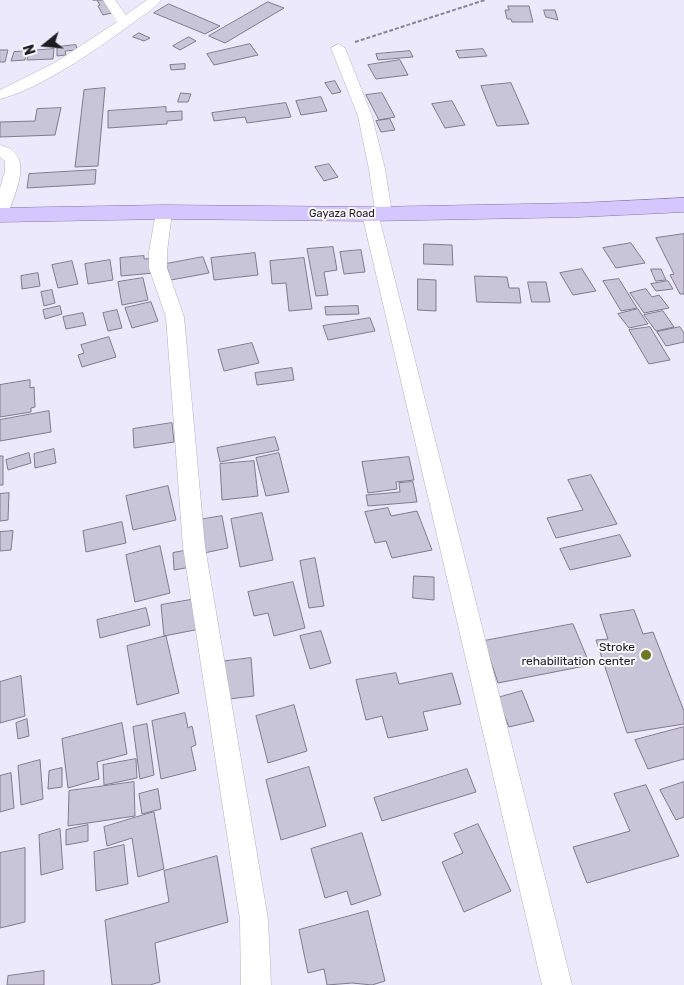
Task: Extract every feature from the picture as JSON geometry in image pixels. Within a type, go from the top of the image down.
[{"type":"main road","name":"Gayaza Road","points":[[0,215],[164,212],[377,214],[579,210],[684,205]]},
{"type":"street","points":[[109,0],[124,22]]},
{"type":"street","points":[[0,95],[61,66],[155,0]]},
{"type":"street","points":[[338,48],[365,116],[377,169],[377,214],[557,985]]},
{"type":"street","points":[[0,150],[11,157],[13,166],[0,215]]},
{"type":"street","points":[[164,212],[158,252],[158,268],[175,317],[194,547],[254,919],[256,985]]},
{"type":"path","points":[[338,48],[485,0]]},
{"type":"building","points":[[97,0],[108,0],[116,12],[103,15]]},
{"type":"building","points":[[268,2],[284,8],[225,43],[209,36]]},
{"type":"building","points":[[169,4],[220,26],[205,34],[154,13]]},
{"type":"building","points":[[508,6],[529,6],[533,22],[512,22],[511,19],[507,19],[505,10],[509,10]]},
{"type":"building","points":[[544,10],[555,10],[558,20],[546,17]]},
{"type":"building","points":[[139,33],[150,38],[144,41],[133,37]]},
{"type":"building","points":[[189,37],[196,41],[180,50],[173,46]]},
{"type":"building","points":[[250,44],[258,55],[214,65],[207,54]]},
{"type":"building","points":[[76,45],[77,50],[65,51],[66,55],[57,56],[57,47]]},
{"type":"building","points":[[54,49],[53,59],[27,60],[29,51]]},
{"type":"building","points":[[483,49],[487,56],[459,58],[456,51]]},
{"type":"building","points":[[0,50],[8,50],[5,62],[0,62]]},
{"type":"building","points":[[27,51],[25,60],[11,61],[14,52]]},
{"type":"building","points":[[410,51],[413,57],[378,60],[376,54]]},
{"type":"building","points":[[400,60],[408,75],[376,79],[368,65]]},
{"type":"building","points":[[185,64],[185,69],[171,70],[170,65]]},
{"type":"building","points":[[335,81],[341,92],[332,94],[325,83]]},
{"type":"building","points":[[511,83],[529,124],[497,126],[481,86]]},
{"type":"building","points":[[105,88],[98,166],[75,167],[84,90]]},
{"type":"building","points":[[181,93],[191,94],[188,102],[178,102]]},
{"type":"building","points":[[382,93],[395,117],[379,120],[366,95]]},
{"type":"building","points":[[321,97],[327,111],[301,115],[296,101]]},
{"type":"building","points":[[452,101],[465,125],[445,128],[432,104]]},
{"type":"building","points":[[286,103],[291,117],[247,123],[245,117],[214,121],[212,113]]},
{"type":"building","points":[[166,107],[166,112],[182,111],[182,120],[167,121],[167,124],[108,128],[108,111]]},
{"type":"building","points":[[61,108],[55,135],[0,137],[0,122],[35,121],[37,109]]},
{"type":"building","points":[[390,119],[395,130],[381,132],[376,121]]},
{"type":"building","points":[[329,164],[338,177],[324,181],[315,167]]},
{"type":"building","points":[[96,170],[95,184],[27,188],[29,174]]},
{"type":"building","points":[[684,234],[684,294],[680,294],[670,275],[674,274],[656,238]]},
{"type":"building","points":[[631,243],[645,263],[616,268],[603,248]]},
{"type":"building","points":[[424,244],[452,245],[453,265],[424,264]]},
{"type":"building","points":[[333,247],[337,270],[324,272],[328,295],[316,296],[307,249]]},
{"type":"building","points":[[361,250],[365,272],[344,274],[340,252]]},
{"type":"building","points":[[255,253],[258,275],[214,280],[211,258]]},
{"type":"building","points":[[144,256],[144,259],[154,258],[154,273],[121,276],[120,258]]},
{"type":"building","points":[[203,257],[209,273],[171,280],[166,264]]},
{"type":"building","points":[[304,258],[312,309],[289,311],[286,283],[272,284],[270,261]]},
{"type":"building","points":[[110,260],[113,280],[88,284],[85,264]]},
{"type":"building","points":[[72,261],[78,284],[58,288],[52,265]]},
{"type":"building","points":[[582,269],[596,291],[573,295],[560,273]]},
{"type":"building","points":[[651,269],[661,269],[666,280],[656,281]]},
{"type":"building","points":[[38,273],[40,286],[22,289],[21,276]]},
{"type":"building","points":[[475,276],[507,277],[509,288],[519,288],[521,303],[477,302]]},
{"type":"building","points":[[143,278],[148,300],[122,305],[118,282]]},
{"type":"building","points":[[418,279],[436,280],[436,311],[418,310]]},
{"type":"building","points":[[619,279],[637,308],[621,311],[603,281]]},
{"type":"building","points":[[668,281],[673,289],[656,291],[651,284]]},
{"type":"building","points":[[528,282],[546,282],[550,302],[532,302]]},
{"type":"building","points":[[646,289],[652,297],[659,295],[669,308],[644,313],[630,293]]},
{"type":"building","points":[[52,290],[55,303],[44,306],[41,292]]},
{"type":"building","points":[[151,302],[158,321],[132,328],[125,308]]},
{"type":"building","points":[[60,306],[62,314],[45,319],[43,310]]},
{"type":"building","points":[[358,306],[359,314],[326,315],[325,307]]},
{"type":"building","points":[[638,309],[648,324],[629,328],[618,314]]},
{"type":"building","points":[[117,310],[122,328],[108,331],[103,313]]},
{"type":"building","points":[[663,311],[674,327],[656,331],[644,315]]},
{"type":"building","points":[[83,313],[86,325],[66,329],[63,317]]},
{"type":"building","points":[[370,318],[375,331],[328,340],[323,326]]},
{"type":"building","points":[[650,327],[670,360],[649,364],[629,330]]},
{"type":"building","points":[[680,327],[684,333],[684,342],[666,346],[657,332]]},
{"type":"building","points":[[109,337],[116,357],[82,367],[78,355],[84,353],[81,345]]},
{"type":"building","points":[[252,343],[259,363],[224,371],[218,350]]},
{"type":"building","points":[[292,368],[294,380],[257,385],[255,373]]},
{"type":"building","points":[[30,380],[30,388],[34,387],[35,407],[31,408],[31,412],[0,417],[0,385]]},
{"type":"building","points":[[49,411],[51,432],[0,441],[0,420]]},
{"type":"building","points":[[172,423],[174,442],[134,448],[133,429]]},
{"type":"building","points":[[275,437],[279,450],[220,462],[217,448]]},
{"type":"building","points":[[54,449],[56,463],[35,468],[34,454]]},
{"type":"building","points":[[29,453],[31,463],[8,470],[6,460]]},
{"type":"building","points":[[279,453],[289,492],[266,496],[256,458]]},
{"type":"building","points":[[0,456],[3,456],[3,485],[0,485]]},
{"type":"building","points":[[409,457],[414,480],[396,482],[397,489],[368,493],[362,462]]},
{"type":"building","points":[[254,461],[258,496],[222,500],[220,464]]},
{"type":"building","points":[[591,475],[617,524],[556,538],[547,518],[583,510],[568,480]]},
{"type":"building","points":[[413,482],[417,502],[368,506],[366,495],[400,492],[399,483]]},
{"type":"building","points":[[168,486],[176,520],[133,530],[126,496]]},
{"type":"building","points":[[9,493],[8,520],[0,521],[0,494]]},
{"type":"building","points":[[388,508],[391,516],[417,511],[432,550],[392,558],[386,541],[375,543],[365,512]]},
{"type":"building","points":[[262,513],[273,560],[240,567],[231,519]]},
{"type":"building","points":[[222,516],[228,548],[204,553],[198,520]]},
{"type":"building","points":[[122,522],[126,543],[86,552],[83,531]]},
{"type":"building","points":[[13,531],[11,550],[0,551],[0,532]]},
{"type":"building","points":[[620,535],[631,556],[570,570],[560,549]]},
{"type":"building","points":[[160,546],[170,593],[135,602],[126,555]]},
{"type":"building","points":[[189,550],[191,567],[174,570],[173,553]]},
{"type":"building","points":[[315,558],[324,606],[309,608],[300,561]]},
{"type":"building","points":[[414,576],[434,577],[434,600],[413,598]]},
{"type":"building","points":[[293,582],[305,628],[274,636],[268,613],[254,616],[248,592]]},
{"type":"building","points":[[196,599],[200,629],[164,636],[161,605]]},
{"type":"building","points":[[146,608],[150,625],[100,638],[97,620]]},
{"type":"building","points":[[634,610],[643,634],[653,632],[684,711],[684,724],[627,733],[596,640],[608,639],[600,615]]},
{"type":"building","points":[[573,624],[590,665],[498,683],[484,641]]},
{"type":"building","points":[[321,631],[331,663],[310,669],[300,636]]},
{"type":"building","points":[[166,636],[179,693],[137,705],[127,646]]},
{"type":"building","points":[[251,658],[254,696],[221,700],[219,662]]},
{"type":"building","points":[[396,673],[399,684],[452,673],[461,704],[423,712],[428,730],[388,738],[382,716],[366,720],[356,680]]},
{"type":"building","points":[[21,676],[25,716],[0,723],[0,682]]},
{"type":"building","points":[[522,691],[534,721],[509,727],[497,698]]},
{"type":"building","points":[[294,705],[307,751],[268,763],[256,716]]},
{"type":"building","points":[[185,713],[188,728],[192,726],[196,745],[191,747],[196,770],[161,779],[152,721]]},
{"type":"building","points":[[27,719],[29,736],[18,739],[16,723]]},
{"type":"building","points":[[122,723],[127,754],[97,762],[99,779],[68,788],[62,739]]},
{"type":"building","points":[[147,724],[154,775],[140,779],[133,727]]},
{"type":"building","points":[[684,727],[684,759],[648,769],[635,740]]},
{"type":"building","points":[[136,759],[137,778],[104,785],[103,765]]},
{"type":"building","points":[[40,760],[43,799],[21,805],[18,766]]},
{"type":"building","points":[[309,767],[326,826],[281,840],[266,780]]},
{"type":"building","points":[[62,768],[62,787],[48,789],[49,771]]},
{"type":"building","points":[[467,769],[476,792],[382,821],[374,798]]},
{"type":"building","points":[[11,773],[14,808],[0,812],[0,776]]},
{"type":"building","points":[[134,782],[135,816],[68,826],[69,791]]},
{"type":"building","points":[[684,782],[684,817],[676,820],[660,790]]},
{"type":"building","points":[[646,785],[679,856],[587,883],[573,847],[630,831],[614,794]]},
{"type":"building","points":[[158,789],[161,809],[142,814],[139,794]]},
{"type":"building","points":[[154,812],[164,869],[138,877],[132,838],[107,846],[104,827]]},
{"type":"building","points":[[478,824],[511,891],[464,912],[442,862],[463,853],[454,834]]},
{"type":"building","points":[[88,825],[88,841],[66,845],[66,830]]},
{"type":"building","points":[[60,829],[63,869],[41,875],[39,835]]},
{"type":"building","points":[[362,833],[381,895],[351,905],[347,891],[325,898],[311,849]]},
{"type":"building","points":[[124,845],[128,884],[96,891],[94,852]]},
{"type":"building","points":[[25,848],[25,922],[0,928],[0,853]]},
{"type":"building","points":[[217,856],[228,922],[155,943],[160,982],[150,985],[112,985],[105,920],[169,902],[164,871]]},
{"type":"building","points":[[368,911],[385,981],[372,985],[352,983],[327,985],[324,969],[308,973],[299,930]]},
{"type":"building","points":[[44,971],[44,985],[7,985],[8,976]]},
{"type":"place","name":"Stroke rehabilitation center","points":[[646,655]]}]
